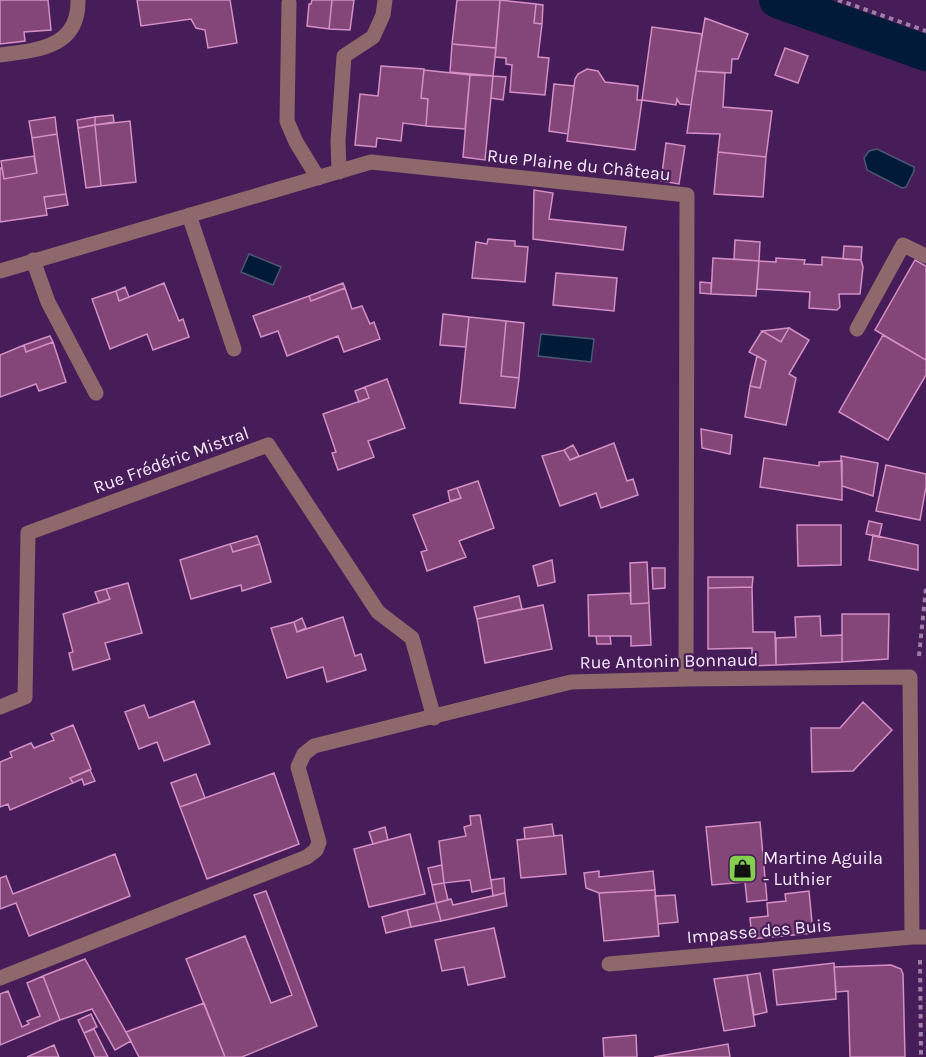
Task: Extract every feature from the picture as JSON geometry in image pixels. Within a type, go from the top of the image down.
[{"type":"street","points":[[0,55],[45,49],[66,36],[78,16],[78,0]]},
{"type":"street","points":[[339,172],[338,141],[344,56],[373,37],[383,15],[385,0]]},
{"type":"street","points":[[289,3],[287,122],[296,142],[318,178]]},
{"type":"street","name":"Rue Plaine du Château","points":[[0,271],[371,162],[687,195],[686,679]]},
{"type":"street","points":[[189,215],[234,349]]},
{"type":"street","points":[[857,330],[903,245],[926,256]]},
{"type":"street","points":[[33,260],[48,302],[96,393]]},
{"type":"street","name":"Rue Frédéric Mistral","points":[[0,707],[25,697],[28,533],[268,445],[378,612],[412,638],[434,718]]},
{"type":"street","name":"Rue Antonin Bonnaud","points":[[0,978],[307,857],[316,850],[319,842],[298,767],[304,754],[314,746],[434,718],[571,682],[910,677],[919,937]]},
{"type":"street","name":"Impasse des Buis","points":[[609,964],[919,937]]},
{"type":"path","points":[[838,0],[926,31]]},
{"type":"water","points":[[877,149],[914,167],[906,187],[902,188],[867,170],[864,158],[869,151]]},
{"type":"water","points":[[249,254],[281,267],[273,285],[241,272]]},
{"type":"water","points":[[541,334],[594,339],[591,362],[538,356]]},
{"type":"building","points":[[0,0],[48,0],[51,30],[24,32],[25,41],[0,44]]},
{"type":"building","points":[[137,0],[230,0],[237,43],[208,48],[205,30],[196,28],[191,19],[141,26]]},
{"type":"building","points":[[312,0],[332,0],[329,29],[307,26],[309,4]]},
{"type":"building","points":[[332,0],[354,0],[350,30],[329,29]]},
{"type":"building","points":[[457,0],[500,0],[496,48],[452,44]]},
{"type":"building","points":[[500,0],[536,4],[534,23],[542,24],[538,57],[549,58],[545,95],[510,92],[512,65],[506,64],[506,58],[495,57]]},
{"type":"building","points":[[536,4],[543,5],[542,24],[534,23]]},
{"type":"building","points":[[705,18],[748,34],[738,59],[732,59],[731,73],[696,71]]},
{"type":"building","points":[[652,27],[702,34],[691,105],[680,104],[677,99],[676,105],[642,100]]},
{"type":"building","points":[[452,44],[496,48],[493,76],[450,72]]},
{"type":"building","points":[[785,48],[808,56],[798,83],[775,75]]},
{"type":"building","points":[[381,66],[424,69],[421,98],[428,99],[426,126],[403,123],[401,141],[377,138],[376,147],[355,145],[360,94],[378,96]]},
{"type":"building","points":[[587,69],[598,71],[605,82],[638,86],[637,100],[642,100],[635,150],[567,141],[575,79],[578,74]]},
{"type":"building","points":[[424,70],[470,75],[465,129],[426,126],[428,99],[421,98]]},
{"type":"building","points":[[696,71],[725,73],[723,107],[772,111],[766,157],[718,152],[720,134],[687,133]]},
{"type":"building","points":[[470,75],[493,76],[485,160],[463,157]]},
{"type":"building","points":[[493,76],[506,77],[503,100],[491,98]]},
{"type":"building","points":[[554,84],[574,86],[568,134],[549,131]]},
{"type":"building","points":[[113,115],[114,122],[95,125],[95,117]]},
{"type":"building","points":[[55,117],[57,134],[32,138],[29,121]]},
{"type":"building","points":[[95,117],[95,125],[78,128],[77,120]]},
{"type":"building","points":[[130,121],[136,182],[101,186],[95,125]]},
{"type":"building","points":[[95,125],[101,186],[86,188],[78,128]]},
{"type":"building","points":[[57,134],[66,194],[44,197],[47,215],[0,222],[0,168],[2,168],[4,179],[37,173],[32,138]]},
{"type":"building","points":[[666,143],[685,146],[679,184],[661,181]]},
{"type":"building","points":[[718,152],[766,157],[763,197],[714,194]]},
{"type":"building","points":[[34,156],[37,173],[4,179],[1,161]]},
{"type":"building","points":[[534,190],[553,193],[549,219],[626,227],[623,250],[533,239]]},
{"type":"building","points":[[66,194],[68,205],[46,209],[44,197]]},
{"type":"building","points":[[488,239],[515,241],[515,246],[528,247],[525,282],[472,278],[476,242],[487,244]]},
{"type":"building","points":[[735,240],[760,242],[759,261],[734,259]]},
{"type":"building","points":[[844,246],[862,247],[861,260],[843,259]]},
{"type":"building","points":[[822,257],[861,260],[863,267],[860,294],[839,294],[840,307],[837,310],[809,308],[810,292],[757,289],[759,261],[776,262],[776,258],[805,260],[804,264],[822,265]]},
{"type":"building","points":[[713,258],[759,261],[756,296],[711,294]]},
{"type":"building","points":[[915,260],[926,266],[926,360],[875,330]]},
{"type":"building","points":[[556,273],[617,278],[614,311],[553,305]]},
{"type":"building","points":[[700,282],[711,283],[711,294],[700,293]]},
{"type":"building","points":[[164,283],[179,321],[183,319],[189,337],[153,350],[147,334],[110,349],[92,299],[116,291],[119,301]]},
{"type":"building","points":[[343,283],[345,288],[311,301],[309,296]]},
{"type":"building","points":[[125,287],[129,297],[119,301],[116,291]]},
{"type":"building","points":[[345,288],[352,309],[362,306],[370,324],[374,322],[380,339],[344,352],[338,336],[287,356],[278,331],[261,337],[253,316],[309,296],[311,301]]},
{"type":"building","points":[[443,314],[469,317],[466,347],[440,345]]},
{"type":"building","points":[[469,317],[506,321],[501,376],[519,378],[515,408],[460,403]]},
{"type":"building","points":[[506,321],[524,323],[519,378],[501,376]]},
{"type":"building","points":[[789,328],[781,342],[762,331]]},
{"type":"building","points":[[789,328],[809,340],[789,374],[796,378],[786,425],[745,417],[750,386],[760,388],[766,361],[749,352],[762,331],[781,342]]},
{"type":"building","points":[[883,335],[926,360],[926,375],[888,440],[839,412]]},
{"type":"building","points":[[50,336],[53,342],[26,352],[24,345]]},
{"type":"building","points":[[53,342],[66,382],[39,391],[36,384],[0,397],[0,355],[24,345],[26,352]]},
{"type":"building","points":[[757,356],[766,361],[760,388],[750,386]]},
{"type":"building","points":[[387,379],[405,428],[368,441],[374,457],[338,470],[332,453],[336,452],[323,414],[369,398],[365,387]]},
{"type":"building","points":[[365,387],[369,398],[359,402],[355,391]]},
{"type":"building","points":[[701,429],[732,435],[730,454],[702,448]]},
{"type":"building","points":[[614,443],[627,481],[633,479],[638,495],[601,508],[596,493],[560,506],[542,456],[564,450],[570,460]]},
{"type":"building","points":[[573,445],[579,456],[570,460],[564,450]]},
{"type":"building","points":[[841,456],[878,463],[873,496],[842,486]]},
{"type":"building","points":[[764,458],[819,466],[819,462],[842,461],[842,500],[760,487]]},
{"type":"building","points":[[886,465],[926,474],[920,520],[876,511]]},
{"type":"building","points":[[478,481],[494,528],[459,541],[466,557],[427,571],[421,552],[427,550],[413,515],[461,498],[457,488]]},
{"type":"building","points":[[457,488],[461,498],[450,501],[448,491]]},
{"type":"building","points":[[869,521],[882,524],[879,537],[866,534]]},
{"type":"building","points":[[797,525],[841,525],[841,565],[798,566]]},
{"type":"building","points":[[873,535],[918,545],[918,570],[869,560]]},
{"type":"building","points":[[257,536],[260,544],[233,552],[230,544]]},
{"type":"building","points":[[230,544],[233,552],[260,544],[271,582],[242,591],[241,585],[191,599],[180,560]]},
{"type":"building","points":[[552,560],[555,582],[538,586],[533,566]]},
{"type":"building","points":[[647,562],[649,603],[631,604],[630,563]]},
{"type":"building","points":[[652,568],[665,568],[665,588],[653,589]]},
{"type":"building","points":[[708,577],[753,577],[752,587],[708,588]]},
{"type":"building","points":[[128,583],[142,633],[105,643],[110,659],[73,670],[69,653],[73,652],[63,614],[110,599],[106,589]]},
{"type":"building","points":[[752,587],[753,632],[775,632],[776,665],[752,666],[752,648],[708,649],[708,588]]},
{"type":"building","points":[[106,589],[110,599],[99,603],[95,592]]},
{"type":"building","points":[[630,593],[631,604],[649,603],[651,645],[631,646],[631,636],[589,636],[588,595]]},
{"type":"building","points":[[519,596],[522,609],[477,619],[474,607]]},
{"type":"building","points":[[543,605],[552,649],[485,663],[477,619]]},
{"type":"building","points":[[842,614],[889,614],[888,659],[842,662]]},
{"type":"building","points":[[820,616],[821,636],[842,635],[842,662],[776,665],[776,638],[796,637],[795,617]]},
{"type":"building","points":[[343,617],[355,656],[361,654],[366,670],[327,682],[323,667],[287,678],[271,628],[294,622],[297,632]]},
{"type":"building","points":[[302,618],[306,628],[297,632],[294,622]]},
{"type":"building","points":[[596,636],[610,636],[611,644],[597,644]]},
{"type":"building","points":[[194,701],[210,744],[164,761],[157,742],[139,749],[125,712],[144,705],[149,718]]},
{"type":"building","points":[[863,702],[892,730],[853,771],[812,772],[811,728],[840,728]]},
{"type":"building","points":[[73,725],[91,769],[70,778],[73,783],[10,810],[8,804],[0,807],[0,762],[12,757],[10,752],[31,743],[34,748],[54,740],[51,734]]},
{"type":"building","points":[[90,770],[95,781],[84,785],[82,779],[73,783],[70,778]]},
{"type":"building","points":[[274,773],[299,844],[207,879],[180,807]]},
{"type":"building","points":[[196,774],[205,798],[180,807],[171,783]]},
{"type":"building","points":[[480,815],[492,888],[472,892],[470,880],[444,883],[439,841],[466,836],[464,827],[471,825],[470,816]]},
{"type":"building","points":[[760,822],[767,900],[747,902],[745,882],[712,885],[706,827]]},
{"type":"building","points":[[552,824],[554,836],[525,839],[524,828]]},
{"type":"building","points":[[385,827],[388,840],[373,844],[369,832]]},
{"type":"building","points":[[410,834],[425,894],[369,907],[354,849]]},
{"type":"building","points":[[562,835],[566,874],[521,878],[517,840]]},
{"type":"building","points":[[115,854],[130,896],[29,936],[16,903],[0,909],[0,878],[6,876],[13,894]]},
{"type":"building","points":[[442,865],[444,883],[432,885],[428,868]]},
{"type":"building","points":[[599,871],[599,877],[653,871],[655,890],[599,893],[586,888],[584,873]]},
{"type":"building","points":[[504,878],[505,893],[493,896],[491,880]]},
{"type":"building","points":[[444,883],[448,900],[436,903],[432,885]]},
{"type":"building","points":[[655,890],[659,936],[604,941],[599,893]]},
{"type":"building","points":[[266,891],[317,1026],[242,1057],[225,1057],[186,959],[245,936],[271,1003],[292,995],[254,895]]},
{"type":"building","points":[[809,891],[813,933],[752,939],[750,918],[768,916],[767,903],[786,901],[785,894]]},
{"type":"building","points":[[505,893],[507,906],[441,921],[436,903],[451,899],[453,905]]},
{"type":"building","points":[[675,895],[678,922],[658,924],[655,896]]},
{"type":"building","points":[[436,903],[441,921],[411,927],[407,910]]},
{"type":"building","points":[[407,910],[411,927],[386,933],[382,917]]},
{"type":"building","points":[[494,928],[505,977],[468,985],[464,967],[442,971],[435,940]]},
{"type":"building","points":[[85,959],[131,1041],[115,1050],[92,1009],[60,1020],[43,976]]},
{"type":"building","points":[[834,963],[836,999],[777,1005],[773,970]]},
{"type":"building","points":[[891,965],[901,969],[903,974],[905,1057],[850,1057],[848,991],[836,992],[834,967]]},
{"type":"building","points":[[760,973],[767,1012],[754,1015],[747,975]]},
{"type":"building","points":[[747,975],[755,1026],[724,1031],[714,979]]},
{"type":"building","points":[[43,976],[60,1020],[0,1045],[0,994],[8,991],[22,1027],[29,1024],[27,1021],[40,1016],[27,983]]},
{"type":"building","points":[[204,1003],[225,1057],[139,1057],[126,1032]]},
{"type":"building","points":[[91,1014],[97,1027],[84,1033],[78,1020]]},
{"type":"building","points":[[94,1029],[108,1057],[95,1057],[84,1033]]},
{"type":"building","points":[[636,1035],[637,1057],[604,1057],[603,1038]]},
{"type":"building","points":[[728,1044],[730,1057],[654,1057]]},
{"type":"building","points":[[54,1045],[59,1057],[27,1057]]},
{"type":"waterway","points":[[777,0],[926,53]]},
{"type":"place","name":"Martine Aguila - Luthier","points":[[742,868]]}]
